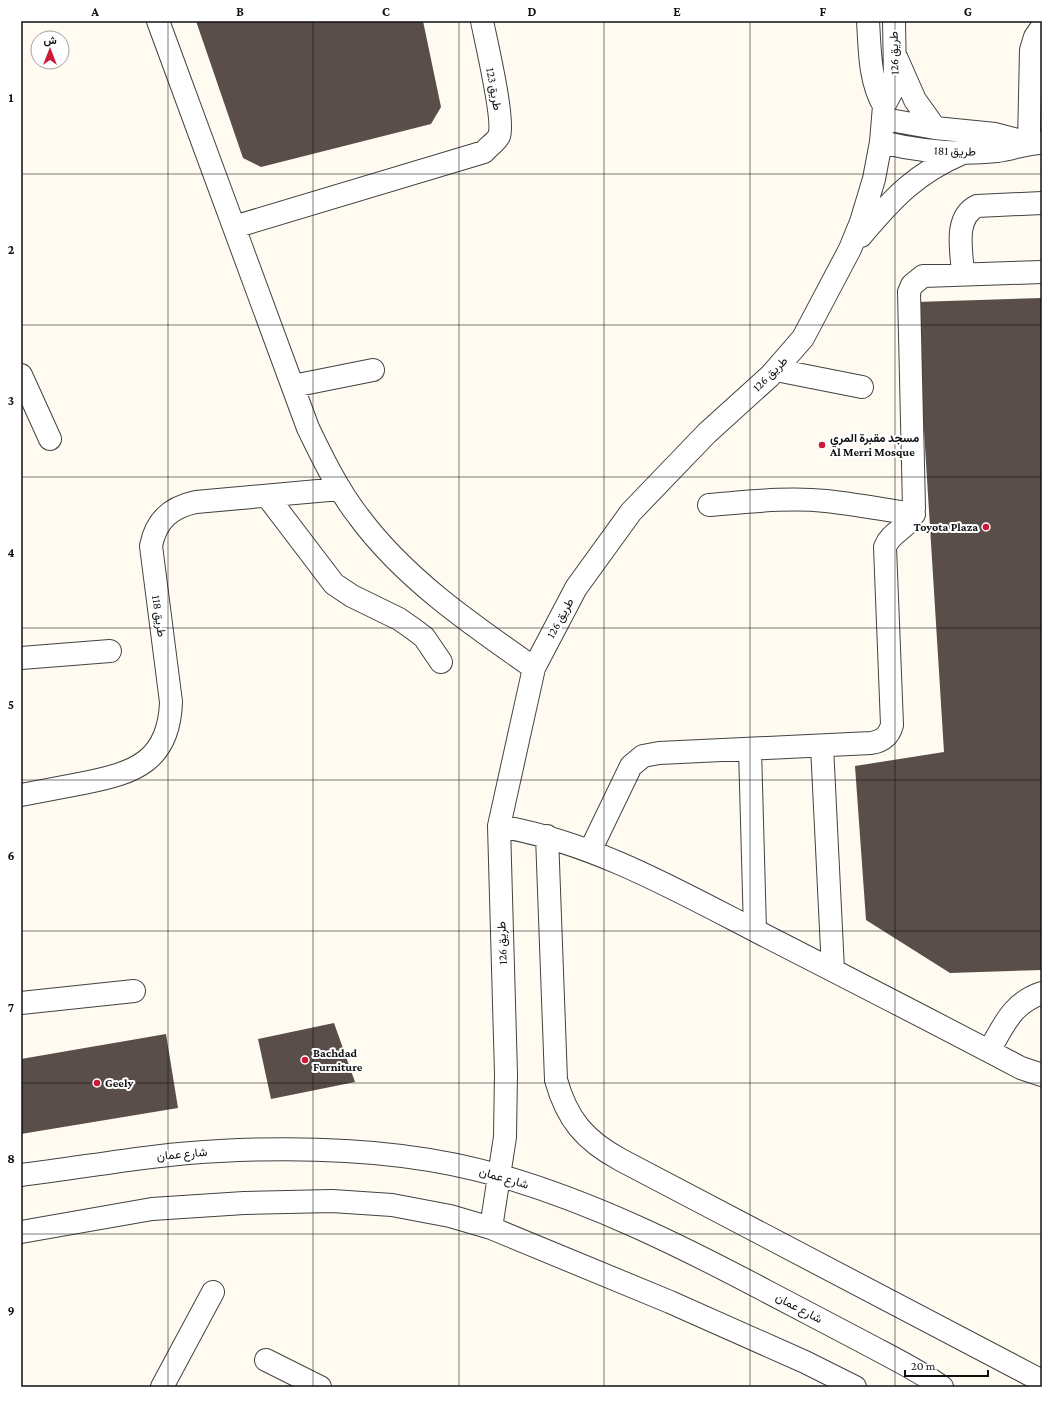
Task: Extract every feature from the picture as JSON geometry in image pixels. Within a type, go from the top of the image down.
[{"type":"street","points":[[158,21],[308,428],[340,489],[377,539],[406,569],[456,612],[534,668]]},
{"type":"street","name":"طريق 123","points":[[234,228],[484,152],[499,136],[500,125],[482,21]]},
{"type":"street","name":"طريق 126","points":[[868,21],[872,75],[884,112]]},
{"type":"street","name":"طريق 126","points":[[491,1228],[500,1176],[504,1137],[506,1074],[499,826],[534,668],[576,588],[631,512],[707,433],[776,370],[803,338],[850,249],[861,222],[872,186],[881,142],[884,112],[893,89],[896,56],[894,21]]},
{"type":"street","points":[[1035,143],[1031,50],[1035,37],[1042,27]]},
{"type":"street","points":[[896,56],[915,100],[935,128]]},
{"type":"street","name":"طريق 181","points":[[884,112],[935,128],[995,134],[1035,143]]},
{"type":"street","name":"طريق 181","points":[[881,142],[922,149],[966,152],[1011,149],[1035,143]]},
{"type":"street","points":[[850,249],[882,210],[912,182],[935,167],[966,152]]},
{"type":"street","points":[[963,274],[962,228],[965,215],[970,210],[977,206],[1042,203]]},
{"type":"street","points":[[590,851],[631,766],[643,756],[651,754],[879,742],[890,732],[892,725],[885,547],[892,535],[908,524],[914,514],[909,292],[912,285],[923,276],[1042,272]]},
{"type":"street","points":[[292,386],[373,370]]},
{"type":"street","points":[[776,370],[862,387]]},
{"type":"street","points":[[21,375],[50,440]]},
{"type":"street","name":"طريق 118","points":[[21,795],[122,775],[145,762],[162,741],[167,729],[171,702],[151,557],[153,535],[165,515],[185,504],[340,489]]},
{"type":"street","points":[[267,496],[334,584],[352,596],[399,619],[412,628],[424,637],[441,662]]},
{"type":"street","points":[[710,505],[788,499],[826,501],[914,514]]},
{"type":"street","points":[[21,658],[110,651]]},
{"type":"street","points":[[822,746],[833,970]]},
{"type":"street","points":[[750,749],[755,930]]},
{"type":"street","points":[[499,826],[531,831],[547,836],[590,851],[657,880],[1021,1068],[1042,1075]]},
{"type":"street","points":[[547,836],[556,1080],[568,1113],[578,1128],[595,1144],[621,1160],[1042,1381]]},
{"type":"street","points":[[21,1003],[134,991]]},
{"type":"street","points":[[989,1051],[1009,1016],[1018,1005],[1030,997],[1042,993]]},
{"type":"street","name":"شارع عمان","points":[[21,1175],[156,1156],[220,1151],[282,1149],[402,1156],[464,1167],[528,1184],[621,1220],[705,1259],[905,1364],[942,1387]]},
{"type":"street","points":[[21,1232],[152,1209],[244,1203],[332,1201],[392,1205],[450,1216],[491,1228],[670,1302],[805,1362],[855,1387]]},
{"type":"street","points":[[162,1387],[213,1292]]},
{"type":"street","points":[[266,1360],[320,1387]]},
{"type":"street","points":[[805,1362],[828,1387]]},
{"type":"building","points":[[196,21],[423,21],[441,107],[431,124],[261,167],[243,158]]},
{"type":"building","name":"Toyota Plaza","points":[[1042,298],[1042,970],[950,973],[866,920],[855,766],[944,752],[916,302]]},
{"type":"building","name":"Bachdad Furniture","points":[[334,1023],[355,1082],[271,1099],[258,1039]]},
{"type":"building","name":"Geely","points":[[166,1034],[178,1108],[21,1134],[21,1059]]},
{"type":"place","name":"مسجد مقبرة المري Al Merri Mosque","points":[[822,445]]},
{"type":"place","name":"Toyota Plaza","points":[[986,527]]},
{"type":"place","name":"Bachdad Furniture","points":[[305,1060]]},
{"type":"place","name":"Geely","points":[[97,1083]]}]
